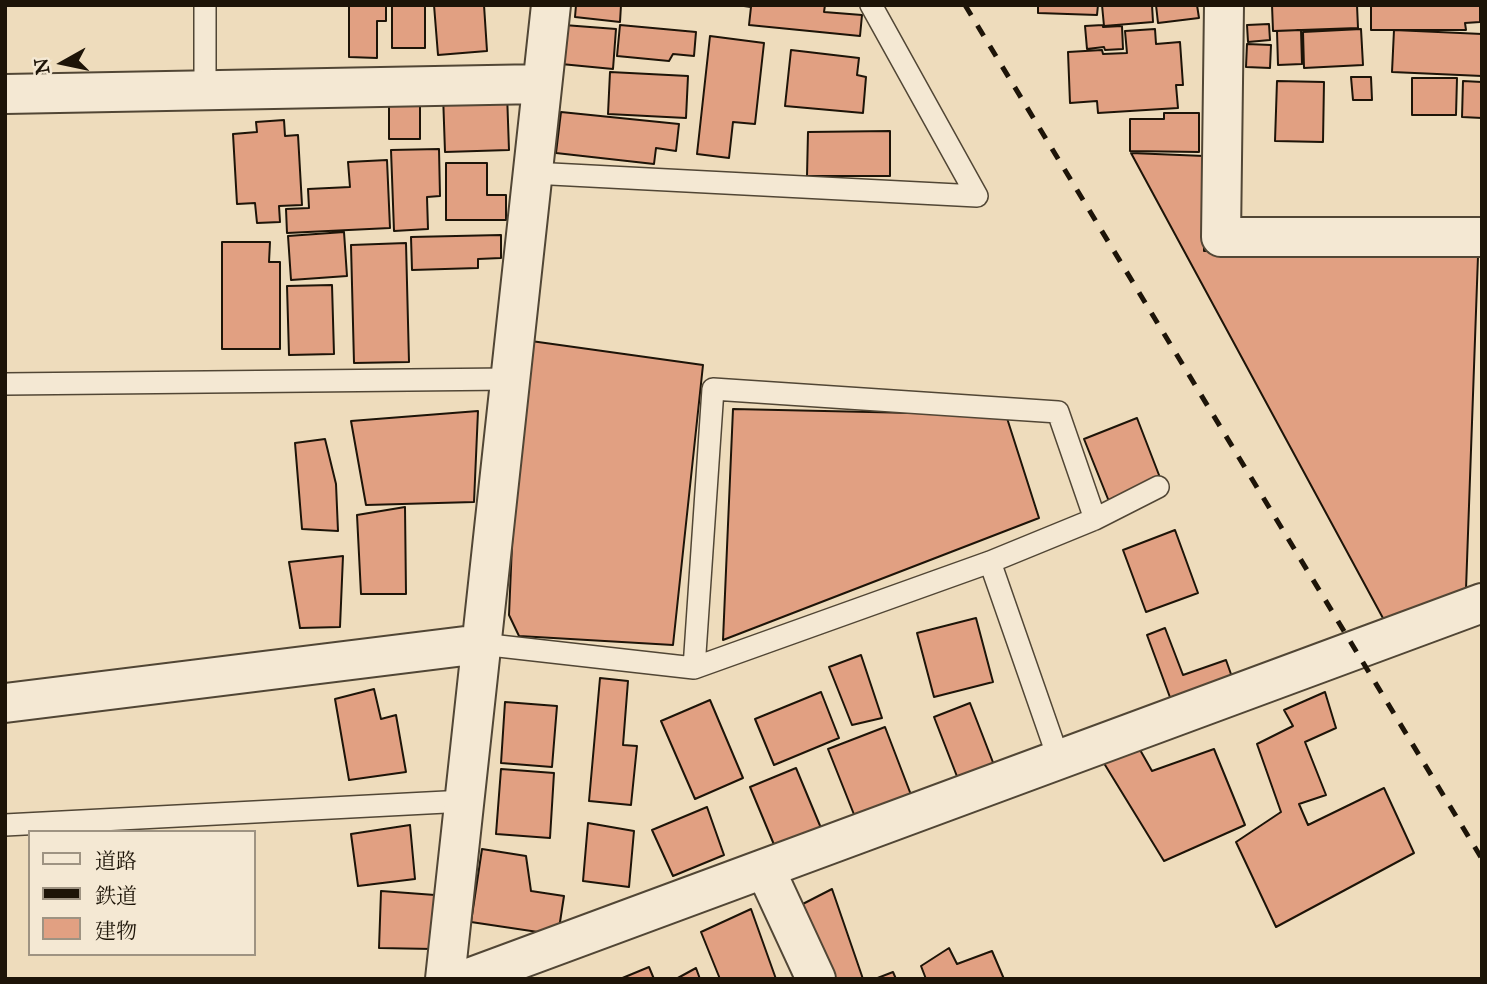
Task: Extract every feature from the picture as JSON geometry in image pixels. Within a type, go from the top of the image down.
[{"type":"street","points":[[445,979],[551,5]]},
{"type":"street","points":[[1224,5],[1221,237],[1482,237]]},
{"type":"street","points":[[5,94],[542,84]]},
{"type":"street","points":[[466,979],[1482,603]]},
{"type":"street","points":[[5,703],[481,644]]},
{"type":"street","points":[[765,869],[816,979]]},
{"type":"lane","points":[[205,5],[205,90]]},
{"type":"lane","points":[[532,173],[977,196],[871,5]]},
{"type":"lane","points":[[5,384],[510,379]]},
{"type":"lane","points":[[694,668],[713,389],[1058,412],[1095,519]]},
{"type":"lane","points":[[481,644],[694,668],[990,562],[1095,519],[1158,487]]},
{"type":"lane","points":[[990,562],[1059,760]]},
{"type":"lane","points":[[5,824],[465,801]]},
{"type":"building","points":[[349,5],[386,5],[386,21],[377,21],[377,58],[349,57]]},
{"type":"building","points":[[392,5],[425,5],[425,48],[392,48]]},
{"type":"building","points":[[434,5],[484,5],[487,51],[438,55]]},
{"type":"building","points":[[576,5],[621,5],[620,22],[575,17]]},
{"type":"building","points":[[737,5],[825,5],[824,12],[862,15],[860,36],[749,25],[751,7]]},
{"type":"building","points":[[1038,5],[1098,5],[1097,15],[1038,13]]},
{"type":"building","points":[[1102,5],[1152,5],[1153,22],[1104,26]]},
{"type":"building","points":[[1156,5],[1197,5],[1199,18],[1158,23]]},
{"type":"building","points":[[1272,5],[1357,5],[1358,28],[1273,31]]},
{"type":"building","points":[[1371,5],[1480,5],[1480,22],[1465,23],[1466,30],[1371,30]]},
{"type":"building","points":[[1269,24],[1270,40],[1248,42],[1247,25]]},
{"type":"building","points":[[564,25],[616,29],[613,69],[561,64]]},
{"type":"building","points":[[620,25],[696,32],[694,56],[673,54],[669,61],[617,56]]},
{"type":"building","points":[[1085,26],[1122,26],[1123,49],[1087,49]]},
{"type":"building","points":[[1155,29],[1156,44],[1180,42],[1183,85],[1176,85],[1178,108],[1098,113],[1097,101],[1070,103],[1068,52],[1102,50],[1103,54],[1127,53],[1125,31]]},
{"type":"building","points":[[1361,29],[1363,65],[1304,68],[1303,32]]},
{"type":"building","points":[[1301,30],[1302,64],[1278,65],[1277,31]]},
{"type":"building","points":[[1394,30],[1482,34],[1482,76],[1392,72]]},
{"type":"building","points":[[710,36],[764,43],[755,124],[733,122],[729,158],[697,154]]},
{"type":"building","points":[[1247,44],[1271,45],[1270,68],[1246,67]]},
{"type":"building","points":[[791,50],[859,58],[857,75],[866,77],[863,113],[785,106]]},
{"type":"building","points":[[610,72],[688,76],[686,118],[608,114]]},
{"type":"building","points":[[1351,77],[1371,77],[1372,100],[1353,100]]},
{"type":"building","points":[[1412,78],[1457,78],[1456,115],[1412,115]]},
{"type":"building","points":[[1277,81],[1324,82],[1323,142],[1275,141]]},
{"type":"building","points":[[1463,81],[1482,82],[1482,118],[1462,117]]},
{"type":"building","points":[[507,93],[509,150],[445,152],[443,94]]},
{"type":"building","points":[[389,97],[420,97],[420,139],[389,139]]},
{"type":"building","points":[[561,112],[679,124],[676,151],[656,148],[654,164],[556,153]]},
{"type":"building","points":[[1164,113],[1199,113],[1199,152],[1130,151],[1130,119],[1164,119]]},
{"type":"building","points":[[284,120],[285,136],[298,135],[302,205],[279,206],[280,222],[257,223],[255,203],[237,204],[233,134],[257,132],[256,122]]},
{"type":"building","points":[[890,131],[890,176],[807,176],[808,132]]},
{"type":"building","points":[[439,149],[440,196],[427,197],[428,229],[394,231],[391,150]]},
{"type":"building","points":[[1131,153],[1204,156],[1204,251],[1478,256],[1466,589],[1384,620]]},
{"type":"building","points":[[387,160],[390,228],[287,233],[286,209],[309,208],[308,189],[350,187],[348,162]]},
{"type":"building","points":[[446,163],[487,163],[487,195],[506,195],[506,220],[446,220]]},
{"type":"building","points":[[344,232],[347,276],[291,280],[288,236]]},
{"type":"building","points":[[501,235],[501,258],[478,259],[478,268],[412,270],[411,237]]},
{"type":"building","points":[[222,242],[270,242],[269,262],[280,262],[280,349],[222,349]]},
{"type":"building","points":[[406,243],[409,362],[354,363],[351,245]]},
{"type":"building","points":[[332,285],[334,354],[289,355],[287,286]]},
{"type":"building","points":[[531,341],[703,365],[673,645],[519,636],[509,615],[513,521]]},
{"type":"building","points":[[733,409],[1006,415],[1039,518],[723,640]]},
{"type":"building","points":[[478,411],[474,502],[366,505],[351,421]]},
{"type":"building","points":[[1137,418],[1164,488],[1112,509],[1084,439]]},
{"type":"building","points":[[325,439],[336,484],[338,531],[302,529],[295,443]]},
{"type":"building","points":[[405,507],[406,594],[361,594],[357,515]]},
{"type":"building","points":[[1175,530],[1198,593],[1146,612],[1123,550]]},
{"type":"building","points":[[343,556],[340,627],[300,628],[289,562]]},
{"type":"building","points":[[976,618],[993,682],[934,697],[917,633]]},
{"type":"building","points":[[1165,628],[1183,675],[1226,660],[1232,677],[1171,700],[1147,635]]},
{"type":"building","points":[[861,655],[882,718],[852,725],[829,667]]},
{"type":"building","points":[[600,678],[628,681],[623,745],[637,746],[631,805],[589,801]]},
{"type":"building","points":[[374,689],[381,719],[396,715],[406,772],[349,780],[335,699]]},
{"type":"building","points":[[821,692],[839,738],[774,765],[755,719]]},
{"type":"building","points":[[1325,692],[1336,728],[1305,742],[1326,795],[1299,804],[1308,825],[1384,788],[1414,853],[1276,927],[1236,842],[1281,812],[1257,744],[1293,726],[1284,710]]},
{"type":"building","points":[[710,700],[743,778],[695,799],[661,721]]},
{"type":"building","points":[[505,702],[557,706],[552,767],[501,763]]},
{"type":"building","points":[[970,703],[994,765],[958,779],[934,717]]},
{"type":"building","points":[[885,727],[913,800],[857,822],[828,749]]},
{"type":"building","points":[[1135,741],[1152,771],[1214,749],[1245,825],[1164,861],[1102,760]]},
{"type":"building","points":[[796,768],[821,828],[775,847],[750,787]]},
{"type":"building","points":[[501,769],[554,773],[550,838],[496,834]]},
{"type":"building","points":[[707,807],[724,855],[673,876],[652,830]]},
{"type":"building","points":[[588,823],[634,831],[629,887],[583,881]]},
{"type":"building","points":[[410,825],[415,879],[358,886],[351,834]]},
{"type":"building","points":[[482,849],[526,856],[531,891],[564,896],[558,935],[471,922]]},
{"type":"building","points":[[832,889],[863,979],[827,979],[793,909]]},
{"type":"building","points":[[381,891],[435,895],[433,949],[379,948]]},
{"type":"building","points":[[751,909],[776,979],[720,979],[701,932]]},
{"type":"building","points":[[949,948],[957,964],[992,951],[1004,979],[926,979],[921,966]]},
{"type":"building","points":[[649,967],[654,979],[620,979]]},
{"type":"building","points":[[696,968],[700,979],[676,979]]},
{"type":"building","points":[[893,972],[896,979],[875,979]]},
{"type":"railway","points":[[965,5],[1482,859]]}]
